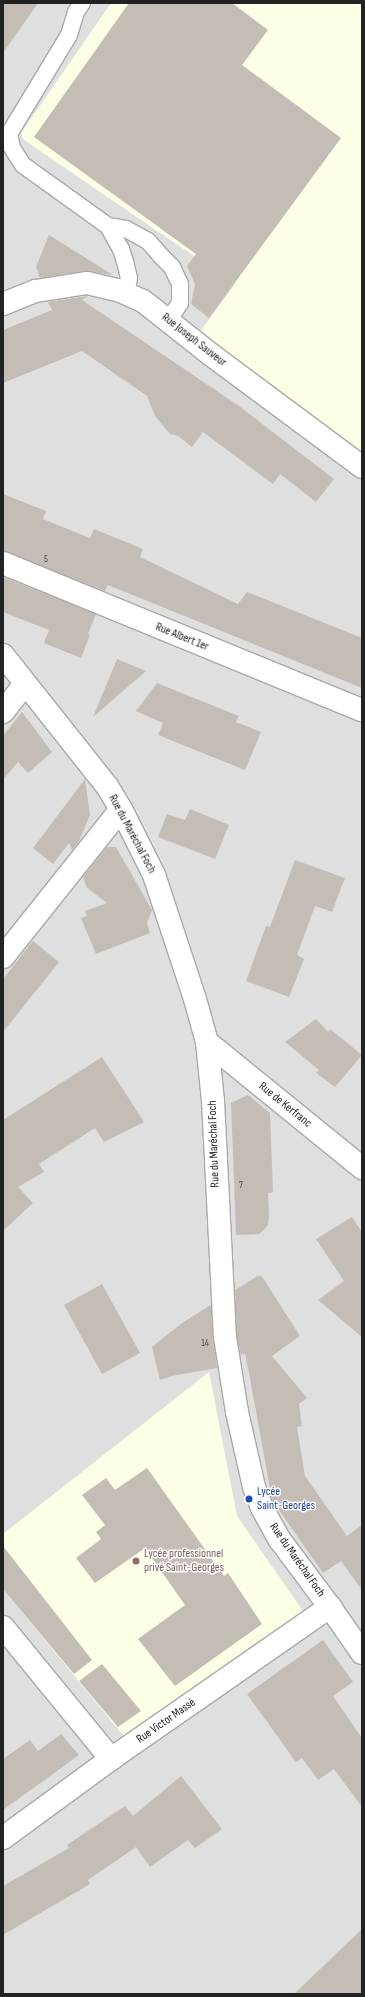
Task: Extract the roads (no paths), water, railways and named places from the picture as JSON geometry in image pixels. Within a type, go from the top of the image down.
[{"type":"street","name":"Rue Joseph Sauveur","points":[[3,304],[36,291],[87,283],[126,293],[143,301],[362,467]]},
{"type":"street","name":"Rue Albert 1er","points":[[3,563],[362,710]]},
{"type":"street","name":"Rue du Maréchal Foch","points":[[3,655],[107,786],[121,808],[154,875],[195,999],[207,1042],[213,1101],[225,1337],[237,1412],[254,1487],[262,1508],[280,1540],[362,1653]]},
{"type":"street","points":[[3,712],[25,684]]},
{"type":"street","points":[[3,957],[121,808]]},
{"type":"street","name":"Rue de Kerfranc","points":[[207,1042],[362,1168]]},
{"type":"street","name":"Rue Victor Massé","points":[[3,1838],[111,1759],[330,1607]]},
{"type":"street","points":[[3,1627],[111,1759]]},
{"type":"lane","points":[[82,3],[76,12],[69,35],[9,134],[12,148],[23,165],[108,226],[121,248],[125,261],[129,278],[126,293]]},
{"type":"lane","points":[[108,226],[126,229],[148,241],[172,267],[180,284],[180,303],[168,321]]},
{"type":"place","name":"Lycée Saint-Georges","points":[[249,1499]]},
{"type":"place","name":"Lycée professionnel privé Saint-Georges","points":[[136,1561]]}]
